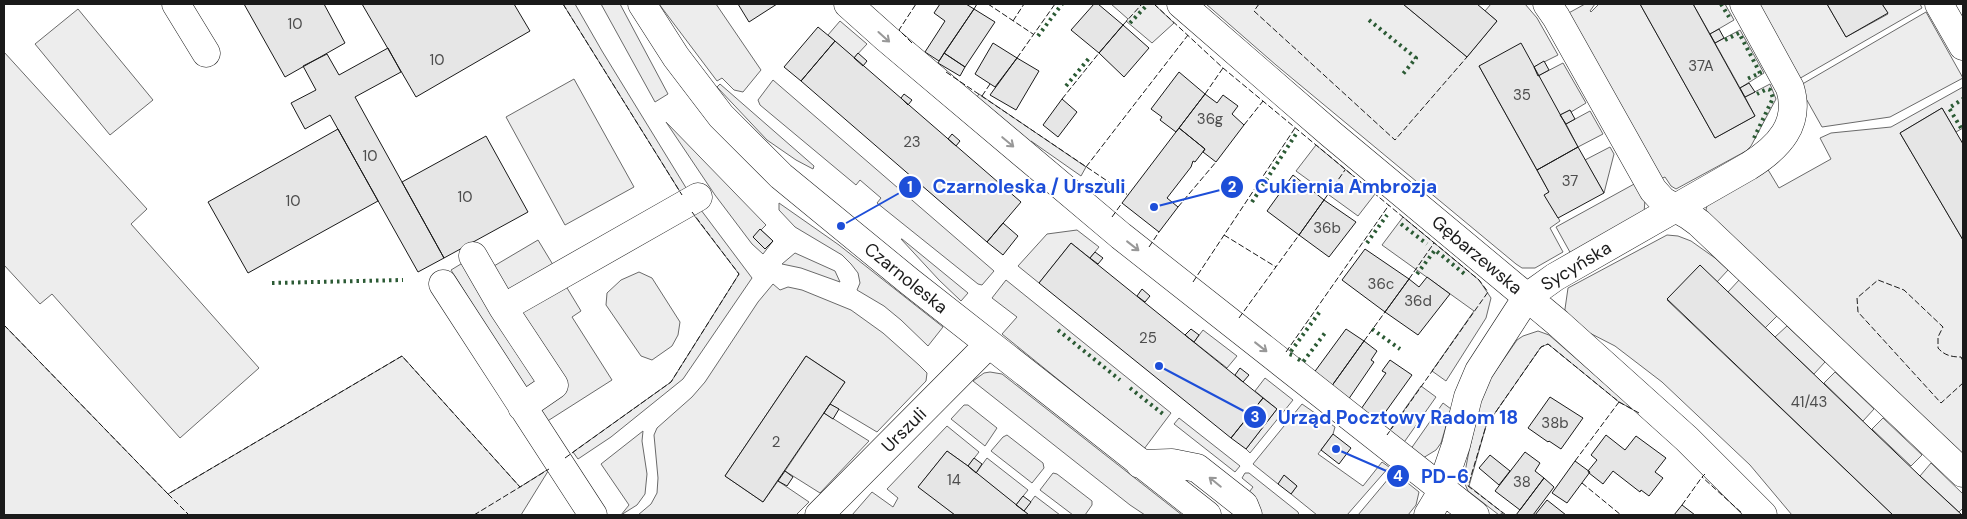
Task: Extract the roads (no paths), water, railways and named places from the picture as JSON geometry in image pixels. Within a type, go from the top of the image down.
[{"type":"street","points":[[176,4],[206,53]]},
{"type":"street","name":"Czarnoleska","points":[[642,4],[697,86],[721,116],[781,176],[989,344],[1207,515]]},
{"type":"street","points":[[848,4],[1084,206],[1475,515]]},
{"type":"street","name":"Gębarzewska","points":[[1181,4],[1331,134],[1528,297],[1599,359],[1680,433],[1763,515]]},
{"type":"street","points":[[1547,4],[1653,190],[1664,201],[1699,223],[1963,473]]},
{"type":"street","name":"Sycyńska","points":[[1428,515],[1441,489],[1456,445],[1468,397],[1479,371],[1528,297],[1555,277],[1762,158],[1787,131],[1794,114],[1794,101],[1790,88],[1744,4]]},
{"type":"street","points":[[1939,4],[1963,46]]},
{"type":"street","points":[[503,308],[698,197]]},
{"type":"street","points":[[474,256],[503,308],[554,385],[522,407]]},
{"type":"street","points":[[443,284],[593,515]]},
{"type":"street","name":"Urszuli","points":[[819,515],[989,344]]},
{"type":"street","points":[[1140,464],[1172,463],[1197,468],[1244,505],[1248,515]]},
{"type":"place","name":"Cukiernia Ambrozja","points":[[1154,207]]},
{"type":"place","name":"Czarnoleska / Urszuli","points":[[841,226]]},
{"type":"place","name":"Urząd Pocztowy Radom 18","points":[[1159,366]]},
{"type":"place","name":"PD-6","points":[[1336,449]]}]
